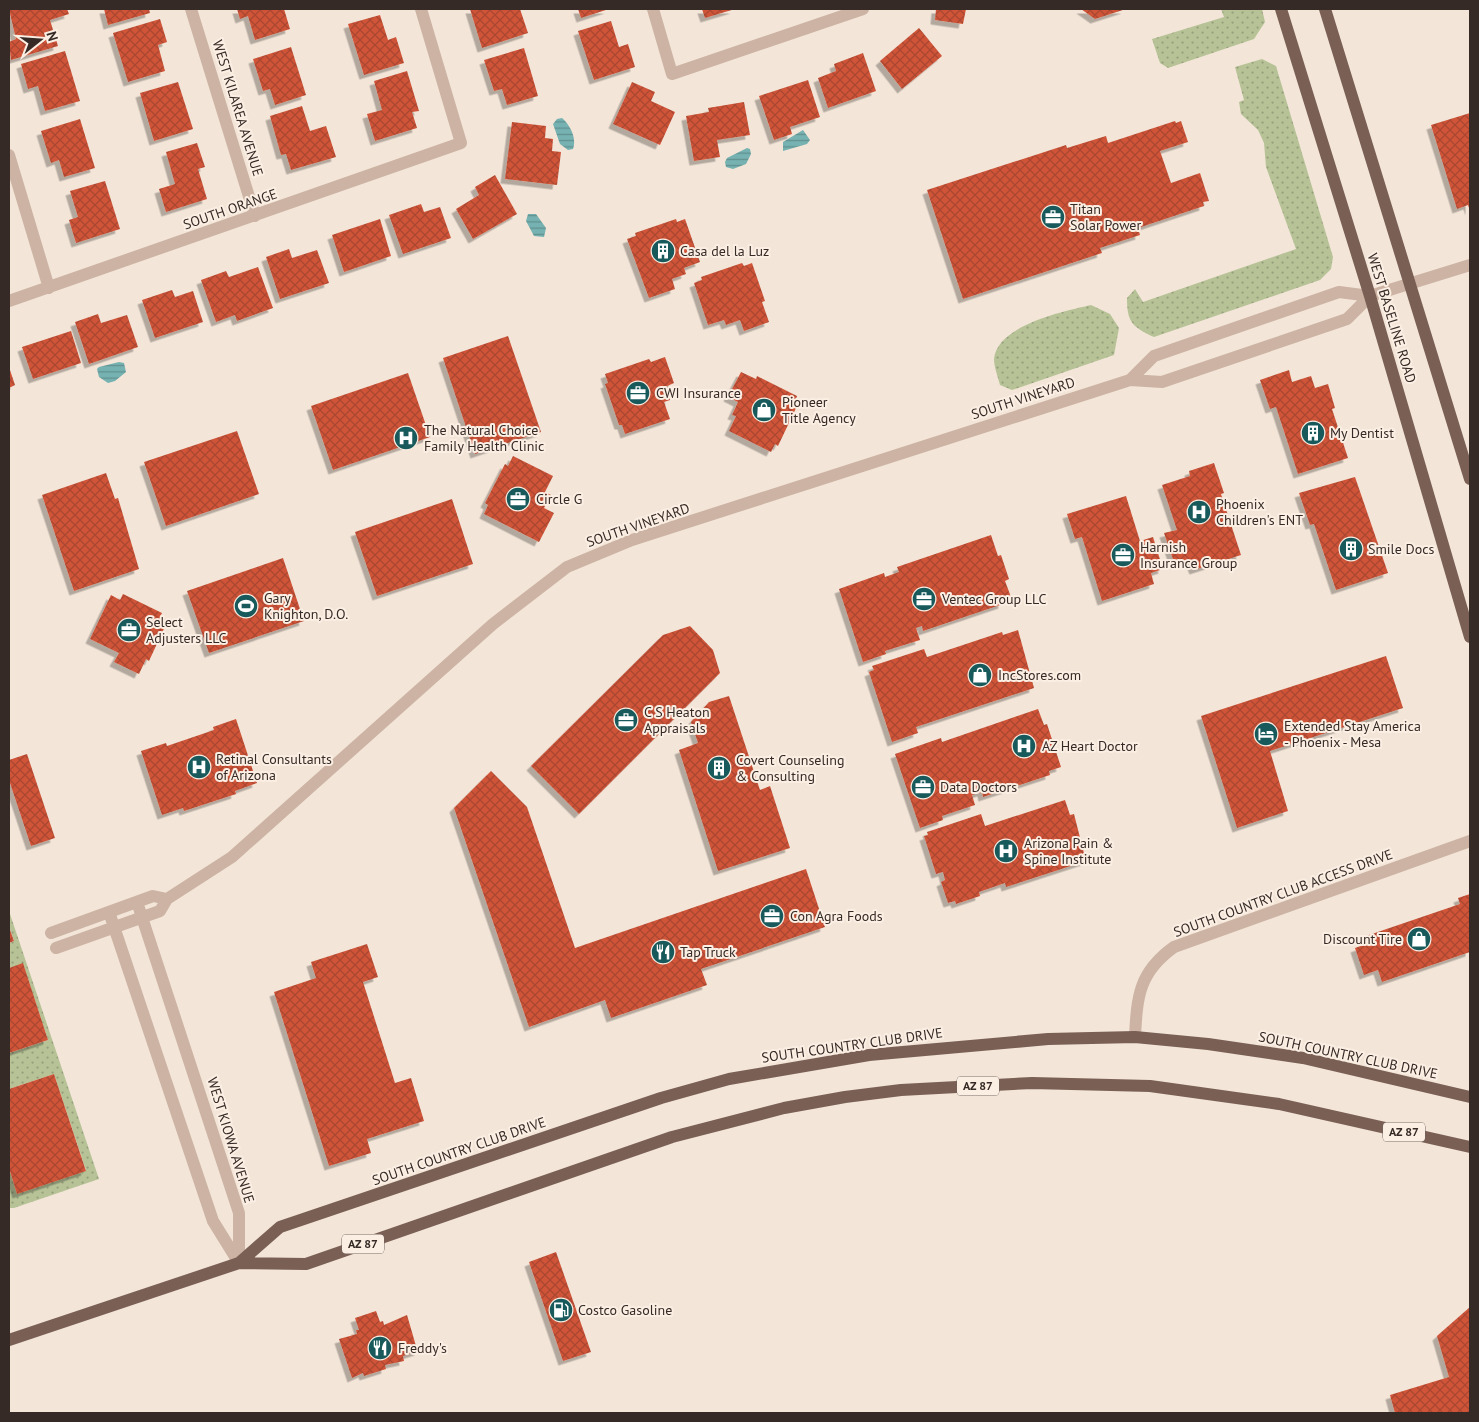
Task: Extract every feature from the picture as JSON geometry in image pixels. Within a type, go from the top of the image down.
[{"type":"main road","name":"WEST BASELINE ROAD","points":[[1281,9],[1370,296],[1470,637]]},
{"type":"main road","name":"WEST BASELINE ROAD","points":[[1325,9],[1470,479]]},
{"type":"main road","name":"SOUTH COUNTRY CLUB DRIVE","points":[[239,1262],[280,1227],[643,1104],[729,1079],[816,1062],[938,1047],[1048,1039],[1135,1037],[1208,1044],[1303,1058],[1470,1097]]},
{"type":"main road","name":"SOUTH COUNTRY CLUB DRIVE","points":[[9,1340],[239,1262],[306,1264],[672,1136],[784,1108],[845,1097],[901,1090],[1032,1083],[1150,1086],[1279,1104],[1470,1147]]},
{"type":"street","name":"WEST KILAREA AVENUE","points":[[191,9],[255,216]]},
{"type":"street","name":"SOUTH ORANGE","points":[[9,301],[461,143],[421,9]]},
{"type":"street","points":[[653,9],[672,74],[863,9]]},
{"type":"street","points":[[9,155],[49,288]]},
{"type":"street","name":"SOUTH VINEYARD","points":[[1130,380],[1154,356],[1339,292],[1370,296],[1470,265]]},
{"type":"street","name":"SOUTH VINEYARD","points":[[56,948],[160,911],[167,898],[232,856],[493,624],[568,567],[632,540],[1130,380],[1162,382],[1347,319],[1370,296]]},
{"type":"street","name":"SOUTH COUNTRY CLUB ACCESS DRIVE","points":[[1135,1037],[1137,1003],[1144,979],[1158,959],[1174,947],[1470,842]]},
{"type":"street","name":"SOUTH VINEYARD","points":[[51,932],[153,896],[167,898]]},
{"type":"street","name":"WEST KIOWA AVENUE","points":[[137,902],[239,1213],[239,1262]]},
{"type":"street","points":[[108,912],[213,1221],[239,1262]]},
{"type":"green space","points":[[1221,9],[1262,9],[1265,22],[1254,39],[1168,68],[1160,63],[1152,39],[1224,17]]},
{"type":"green space","points":[[1262,59],[1276,66],[1333,257],[1331,269],[1320,280],[1154,337],[1136,327],[1128,313],[1127,298],[1135,289],[1143,302],[1296,249],[1266,167],[1264,143],[1258,130],[1241,114],[1239,102],[1244,100],[1235,67]]},
{"type":"green space","points":[[1091,305],[1110,314],[1119,328],[1114,355],[1012,390],[1000,385],[994,359],[998,347],[1007,337],[1034,322],[1065,311]]},
{"type":"green space","points":[[9,911],[99,1179],[14,1208],[9,1208],[9,1168],[17,1193],[86,1170],[54,1074],[9,1089],[9,1053],[48,1040],[23,964],[9,968],[9,943],[14,941],[9,926]]},
{"type":"water","points":[[562,118],[572,132],[574,140],[573,149],[568,150],[560,144],[553,124],[557,119]]},
{"type":"water","points":[[803,130],[810,140],[807,144],[783,151],[783,142]]},
{"type":"water","points":[[747,148],[750,149],[751,154],[746,164],[733,169],[726,167],[725,162],[727,158]]},
{"type":"water","points":[[528,214],[536,214],[546,228],[544,237],[534,236],[526,221]]},
{"type":"water","points":[[119,362],[124,363],[126,372],[115,381],[108,383],[99,377],[97,369],[99,367]]},
{"type":"building","points":[[9,9],[67,9],[69,14],[50,20],[58,46],[11,60],[9,42],[16,39]]},
{"type":"building","points":[[104,9],[149,9],[150,13],[108,25]]},
{"type":"building","points":[[237,9],[284,9],[290,29],[255,40],[248,16],[240,19]]},
{"type":"building","points":[[470,9],[520,9],[528,33],[482,48]]},
{"type":"building","points":[[578,9],[609,9],[581,18]]},
{"type":"building","points":[[702,9],[735,9],[705,18]]},
{"type":"building","points":[[936,9],[966,9],[963,24],[935,20]]},
{"type":"building","points":[[1081,9],[1126,9],[1095,19]]},
{"type":"building","points":[[380,15],[388,40],[396,37],[404,63],[364,75],[348,24]]},
{"type":"building","points":[[160,19],[167,42],[158,45],[165,71],[128,82],[113,33]]},
{"type":"building","points":[[611,21],[619,47],[628,44],[635,67],[594,80],[578,31]]},
{"type":"building","points":[[919,28],[942,56],[902,89],[880,61]]},
{"type":"building","points":[[291,47],[306,95],[275,105],[270,89],[263,91],[253,59]]},
{"type":"building","points":[[524,48],[538,96],[507,105],[502,89],[494,91],[484,60]]},
{"type":"building","points":[[65,51],[80,101],[45,111],[38,86],[28,89],[21,64]]},
{"type":"building","points":[[863,53],[876,91],[828,108],[818,78],[836,71],[834,64]]},
{"type":"building","points":[[407,71],[419,111],[412,112],[417,128],[375,141],[367,114],[382,110],[374,81]]},
{"type":"building","points":[[808,80],[820,117],[790,127],[792,134],[774,140],[759,96]]},
{"type":"building","points":[[178,82],[193,129],[154,141],[140,93]]},
{"type":"building","points":[[632,82],[655,92],[651,101],[675,112],[660,145],[613,124]]},
{"type":"building","points":[[744,102],[750,135],[717,140],[720,157],[694,161],[686,116],[709,112],[708,108]]},
{"type":"building","points":[[302,106],[310,131],[326,126],[336,157],[291,170],[286,154],[281,155],[270,116]]},
{"type":"building","points":[[1470,113],[1470,211],[1468,205],[1457,209],[1431,125]]},
{"type":"building","points":[[80,119],[95,168],[64,177],[59,160],[51,163],[41,131]]},
{"type":"building","name":"Titan Solar Power","points":[[1175,121],[1176,123],[1181,121],[1188,142],[1160,151],[1171,183],[1200,173],[1209,201],[1203,202],[1204,206],[1138,228],[1140,235],[1100,248],[1102,253],[963,299],[927,190],[1066,145],[1067,148],[1106,136],[1108,143]]},
{"type":"building","points":[[512,122],[546,126],[545,138],[553,139],[552,151],[561,152],[557,185],[505,179]]},
{"type":"building","points":[[197,143],[205,167],[198,169],[207,199],[166,212],[159,189],[175,184],[166,152]]},
{"type":"building","points":[[495,175],[517,214],[473,239],[456,209],[479,195],[475,187]]},
{"type":"building","points":[[105,181],[120,229],[76,243],[69,220],[78,217],[70,191]]},
{"type":"building","points":[[421,204],[424,212],[440,207],[451,238],[403,254],[389,215]]},
{"type":"building","points":[[380,219],[391,256],[344,272],[332,235]]},
{"type":"building","name":"Casa del la Luz","points":[[676,219],[677,222],[685,219],[700,262],[684,268],[686,274],[672,279],[675,289],[649,298],[627,239],[636,236],[635,233]]},
{"type":"building","points":[[289,249],[292,258],[317,250],[329,283],[280,299],[266,257]]},
{"type":"building","points":[[742,263],[744,266],[752,263],[765,301],[762,302],[769,322],[744,331],[740,320],[726,325],[724,320],[708,325],[694,283],[702,280],[701,277]]},
{"type":"building","points":[[258,267],[273,308],[237,321],[235,315],[216,322],[201,280],[226,271],[229,277]]},
{"type":"building","points":[[172,290],[175,297],[193,291],[203,322],[155,338],[142,300]]},
{"type":"building","points":[[98,314],[101,323],[127,315],[138,347],[89,364],[75,322]]},
{"type":"building","points":[[71,331],[81,363],[33,379],[22,347]]},
{"type":"building","points":[[508,336],[541,432],[475,454],[443,358]]},
{"type":"building","name":"CWI Insurance","points":[[665,357],[674,383],[665,387],[670,400],[664,402],[670,419],[625,434],[622,425],[619,425],[605,384],[608,383],[605,374],[649,359],[651,362]]},
{"type":"building","points":[[9,367],[15,385],[9,388]]},
{"type":"building","name":"My Dentist","points":[[1289,370],[1292,382],[1311,376],[1315,388],[1328,384],[1335,408],[1332,409],[1348,458],[1298,474],[1276,407],[1270,409],[1260,380]]},
{"type":"building","name":"Pioneer Title Agency","points":[[741,372],[756,379],[757,376],[797,396],[794,405],[797,406],[778,446],[775,444],[771,452],[729,431],[736,416],[732,415],[738,402],[728,397]]},
{"type":"building","points":[[408,373],[430,437],[333,470],[311,406]]},
{"type":"building","points":[[237,431],[259,494],[166,526],[144,462]]},
{"type":"building","name":"Circle G","points":[[513,456],[553,476],[545,492],[551,495],[544,508],[554,513],[539,542],[484,514],[488,505],[485,503],[505,464],[508,466]]},
{"type":"building","name":"Phoenix Children's ENT","points":[[1214,463],[1224,493],[1221,494],[1241,555],[1194,570],[1190,560],[1175,565],[1164,533],[1177,530],[1162,485],[1190,476],[1189,471]]},
{"type":"building","points":[[106,473],[115,499],[118,498],[139,569],[74,591],[42,495]]},
{"type":"building","name":"Smile Docs","points":[[1355,477],[1388,573],[1336,590],[1314,524],[1310,525],[1299,493]]},
{"type":"building","name":"Harnish Insurance Group","points":[[1126,496],[1140,541],[1153,537],[1163,569],[1151,573],[1154,584],[1102,601],[1082,537],[1075,539],[1067,514]]},
{"type":"building","points":[[452,499],[473,564],[377,596],[355,532]]},
{"type":"building","name":"Ventec Group LLC","points":[[991,535],[998,556],[1001,555],[1009,579],[1005,581],[1011,597],[1002,600],[1003,604],[923,631],[922,626],[916,628],[920,640],[885,651],[886,654],[863,662],[839,589],[884,573],[885,577],[899,572],[897,567]]},
{"type":"building","name":"Gary Knighton, D.O.","points":[[283,558],[304,621],[209,653],[187,591]]},
{"type":"building","name":"Select Adjusters LLC","points":[[123,594],[162,613],[160,617],[168,620],[149,661],[146,659],[139,674],[114,662],[119,653],[90,639],[111,595],[120,600]]},
{"type":"building","name":"C S Heaton Appraisals","points":[[690,626],[713,650],[720,673],[579,814],[531,766],[663,635]]},
{"type":"building","points":[[1018,630],[1034,688],[916,727],[918,733],[892,742],[869,672],[874,670],[872,666],[924,649],[927,657],[1002,632],[1003,635]]},
{"type":"building","name":"Extended Stay America - Phoenix - Mesa","points":[[1386,656],[1403,708],[1270,751],[1288,811],[1237,828],[1201,716]]},
{"type":"building","name":"Covert Counseling & Consulting","points":[[729,696],[760,790],[770,786],[790,848],[718,871],[679,750],[698,743],[691,722],[709,702]]},
{"type":"building","points":[[1038,709],[1044,725],[1047,724],[1061,767],[1049,771],[1050,775],[983,797],[982,792],[972,795],[975,805],[942,816],[943,820],[920,828],[895,754],[941,738],[942,742]]},
{"type":"building","name":"Retinal Consultants of Arizona","points":[[236,719],[257,783],[235,791],[236,794],[184,811],[183,808],[162,815],[141,751],[166,743],[167,746],[214,730],[213,727]]},
{"type":"building","points":[[27,754],[55,838],[31,846],[9,780],[9,760]]},
{"type":"building","points":[[491,771],[527,807],[575,948],[806,869],[825,927],[701,969],[707,985],[611,1018],[605,1000],[529,1027],[454,808]]},
{"type":"building","name":"Arizona Pain & Spine Institute","points":[[1065,800],[1070,815],[1074,814],[1086,861],[1006,887],[1005,883],[979,892],[980,896],[956,904],[955,901],[948,903],[941,882],[945,880],[943,872],[936,874],[924,836],[928,835],[927,832],[981,814],[985,826]]},
{"type":"building","name":"Discount Tire","points":[[1470,894],[1470,952],[1382,982],[1378,970],[1364,975],[1355,948],[1369,943],[1366,936],[1460,904],[1458,898]]},
{"type":"building","points":[[9,927],[14,941],[9,943]]},
{"type":"building","points":[[367,944],[378,977],[363,982],[395,1083],[411,1078],[424,1121],[367,1139],[371,1153],[329,1166],[274,992],[316,978],[311,962]]},
{"type":"building","points":[[23,963],[48,1040],[9,1053],[9,968]]},
{"type":"building","points":[[54,1074],[86,1171],[17,1194],[9,1168],[9,1089]]},
{"type":"building","name":"Costco Gasoline","points":[[556,1252],[591,1352],[563,1361],[529,1262]]},
{"type":"building","points":[[1470,1307],[1470,1413],[1395,1413],[1390,1395],[1449,1377],[1437,1336]]},
{"type":"building","name":"Freddy's","points":[[376,1311],[380,1322],[383,1321],[384,1325],[407,1315],[419,1351],[403,1356],[404,1361],[385,1365],[386,1369],[364,1376],[363,1373],[352,1378],[339,1339],[357,1334],[356,1330],[359,1330],[355,1318]]},
{"type":"place","name":"Titan Solar Power","points":[[1053,217]]},
{"type":"place","name":"Casa del la Luz","points":[[663,251]]},
{"type":"place","name":"CWI Insurance","points":[[638,393]]},
{"type":"place","name":"Pioneer Title Agency","points":[[764,410]]},
{"type":"place","name":"My Dentist","points":[[1313,433]]},
{"type":"place","name":"The Natural Choice Family Health Clinic","points":[[406,438]]},
{"type":"place","name":"Circle G","points":[[518,499]]},
{"type":"place","name":"Phoenix Children's ENT","points":[[1199,512]]},
{"type":"place","name":"Smile Docs","points":[[1351,549]]},
{"type":"place","name":"Harnish Insurance Group","points":[[1123,555]]},
{"type":"place","name":"Ventec Group LLC","points":[[924,599]]},
{"type":"place","name":"Gary Knighton, D.O.","points":[[246,606]]},
{"type":"place","name":"Select Adjusters LLC","points":[[129,630]]},
{"type":"place","name":"IncStores.com","points":[[980,675]]},
{"type":"place","name":"C S Heaton Appraisals","points":[[626,720]]},
{"type":"place","name":"Extended Stay America - Phoenix - Mesa","points":[[1266,734]]},
{"type":"place","name":"AZ Heart Doctor","points":[[1024,746]]},
{"type":"place","name":"Retinal Consultants of Arizona","points":[[199,767]]},
{"type":"place","name":"Covert Counseling & Consulting","points":[[719,768]]},
{"type":"place","name":"Data Doctors","points":[[923,787]]},
{"type":"place","name":"Arizona Pain & Spine Institute","points":[[1006,851]]},
{"type":"place","name":"Con Agra Foods","points":[[772,916]]},
{"type":"place","name":"Discount Tire","points":[[1419,939]]},
{"type":"place","name":"Tap Truck","points":[[663,952]]},
{"type":"place","name":"Costco Gasoline","points":[[561,1310]]},
{"type":"place","name":"Freddy's","points":[[380,1348]]}]
